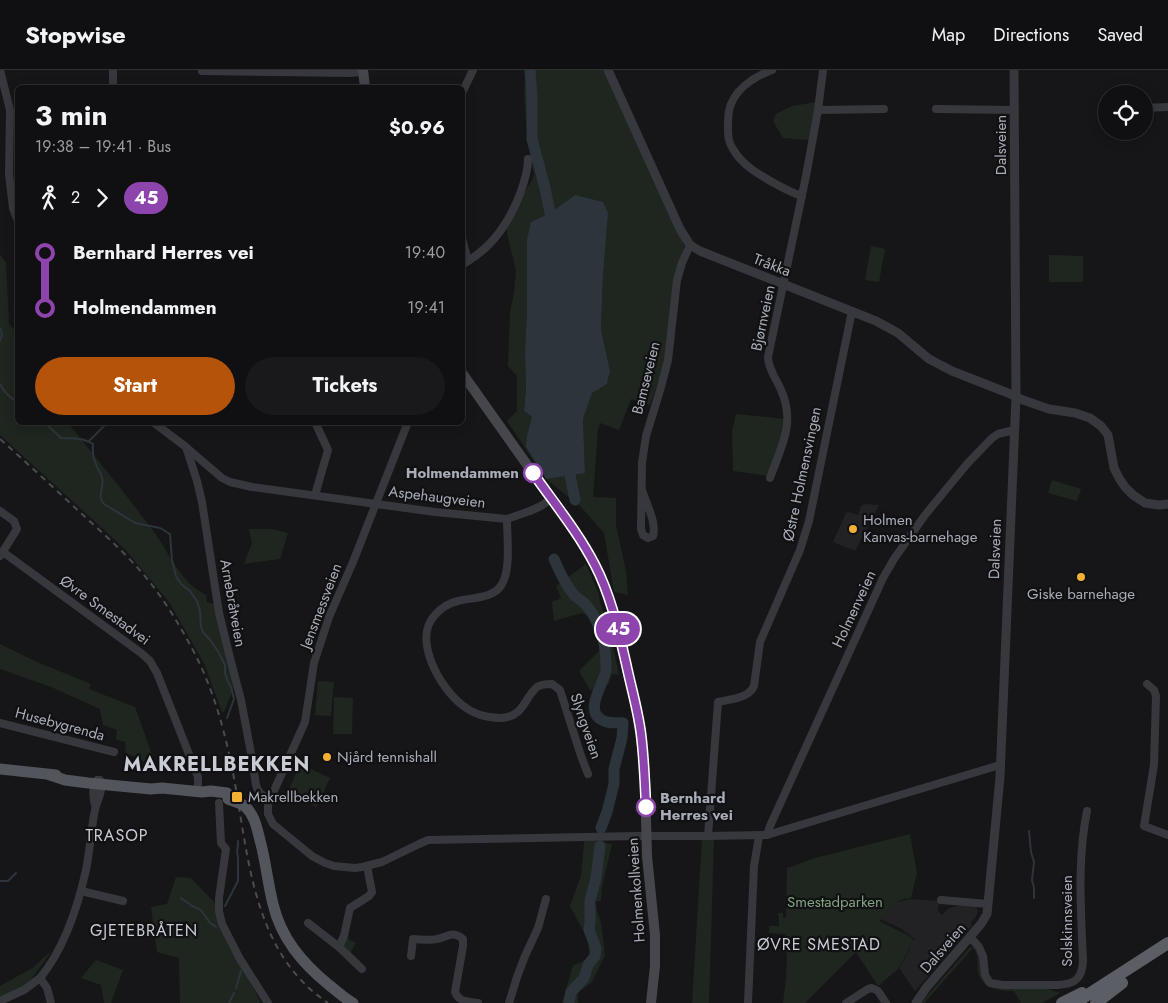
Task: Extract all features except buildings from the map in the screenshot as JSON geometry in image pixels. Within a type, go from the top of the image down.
[{"type":"highway","points":[[1075,1003],[1168,944]]},
{"type":"highway","points":[[1090,1003],[1168,953]]},
{"type":"highway","points":[[1062,1003],[1133,966]]},
{"type":"highway","points":[[1096,1003],[1122,983]]},
{"type":"main road","points":[[363,71],[365,85]]},
{"type":"main road","name":"Holmenkollveien","points":[[465,377],[576,532],[602,581],[614,615],[641,734],[645,782],[647,856],[655,935],[651,1003]]},
{"type":"main road","points":[[0,769],[66,775],[99,782],[151,784],[162,788],[200,792],[212,791],[225,798],[253,806],[261,819],[265,835],[264,856],[273,905],[279,924],[298,956],[315,973],[353,1003]]},
{"type":"street","points":[[0,70],[10,110],[9,174],[12,208],[15,214]]},
{"type":"street","points":[[113,70],[113,85]]},
{"type":"street","points":[[465,87],[473,70]]},
{"type":"street","points":[[608,70],[688,243]]},
{"type":"street","points":[[772,70],[751,81],[735,98],[729,112],[729,139],[735,153],[750,169],[802,196]]},
{"type":"street","name":"Bjørnveien","points":[[770,478],[786,435],[788,415],[783,394],[768,361],[802,196],[818,110],[823,70]]},
{"type":"street","name":"Dalsveien","points":[[916,1003],[926,988],[984,921],[987,914],[1000,765],[1016,397],[1014,70]]},
{"type":"street","points":[[202,71],[348,73],[363,71]]},
{"type":"street","points":[[1153,108],[1168,108]]},
{"type":"street","points":[[818,110],[884,109]]},
{"type":"street","points":[[936,109],[1014,110]]},
{"type":"street","points":[[465,263],[482,252],[497,236],[510,216],[525,180],[528,159]]},
{"type":"street","name":"Tråkka","points":[[688,243],[700,251],[876,320],[893,329],[922,354],[936,363],[1016,397]]},
{"type":"street","name":"Bamseveien","points":[[642,490],[654,524],[653,536],[648,538],[643,535],[641,529],[642,463],[646,436],[668,360],[677,280],[688,243]]},
{"type":"street","name":"Østre Holmensvingen","points":[[708,836],[718,702],[746,695],[753,690],[760,642],[800,550],[809,521],[852,311]]},
{"type":"street","points":[[1016,397],[1049,409],[1080,414],[1098,423],[1108,435],[1115,472],[1125,487],[1145,503],[1168,504]]},
{"type":"street","points":[[157,425],[186,447]]},
{"type":"street","points":[[315,495],[328,450],[316,425]]},
{"type":"street","name":"Jensmessveien","points":[[367,866],[349,868],[334,866],[312,856],[277,828],[268,814],[268,807],[270,798],[305,722],[314,663],[326,625],[407,425]]},
{"type":"street","name":"Holmenveien","points":[[748,1003],[754,866],[763,836],[770,826],[883,578],[894,559],[925,515],[977,453],[995,436],[1014,430]]},
{"type":"street","name":"Aspehaugveien","points":[[186,447],[222,478],[252,488],[507,520],[530,512],[551,499]]},
{"type":"street","name":"Arnebråtveien","points":[[186,447],[202,502],[219,613],[241,700],[256,785],[261,794],[270,798]]},
{"type":"street","name":"Øvre Smestadvei","points":[[0,511],[14,521],[16,526],[16,532],[1,554],[142,653],[150,661],[198,777],[200,792]]},
{"type":"street","name":"Slyngveien","points":[[507,520],[507,570],[502,585],[498,591],[450,604],[436,614],[429,624],[427,634],[431,662],[451,695],[470,711],[486,716],[506,718],[522,708],[537,687],[552,684],[560,690],[588,774]]},
{"type":"street","points":[[1147,684],[1154,690],[1156,696],[1154,766],[1144,826],[1168,835]]},
{"type":"street","name":"Husebygrenda","points":[[0,723],[114,752]]},
{"type":"street","points":[[338,947],[344,936],[350,908],[372,892],[367,866],[382,862],[428,840],[763,836],[1000,765]]},
{"type":"street","points":[[0,1001],[24,990],[40,978],[48,969],[59,950],[86,868],[96,807],[94,794],[99,782]]},
{"type":"street","points":[[225,798],[221,842],[226,849],[219,910],[222,924],[240,959],[268,1003]]},
{"type":"street","name":"Solskinnsveien","points":[[970,937],[980,947],[986,978],[990,983],[1003,985],[1064,985],[1080,976],[1083,960],[1081,848],[1087,811]]},
{"type":"street","points":[[80,891],[123,901]]},
{"type":"street","points":[[509,1003],[525,956],[538,928],[546,899]]},
{"type":"street","points":[[940,900],[988,904]]},
{"type":"street","points":[[308,923],[362,969]]},
{"type":"street","points":[[410,956],[413,939],[436,939],[449,934],[458,934],[463,939],[463,946],[455,992],[457,997],[464,1001],[478,1003]]},
{"type":"street","points":[[40,978],[47,988],[52,1003]]},
{"type":"street","points":[[846,1003],[872,988],[878,991],[886,1003]]},
{"type":"shaded area","name":"Holmendammen","points":[[575,195],[603,202],[608,213],[601,330],[610,371],[607,384],[592,393],[583,419],[585,473],[546,479],[526,447],[532,417],[524,411],[526,389],[527,239],[531,222],[550,213]]},
{"type":"shaded area","name":"Holmen Kanvas-barnehage","points":[[865,504],[879,505],[855,551],[833,542],[846,513],[858,515],[861,506]]},
{"type":"shaded area","points":[[908,899],[939,901],[938,911],[942,915],[949,908],[956,906],[976,906],[978,912],[971,922],[972,926],[915,991],[899,968],[908,953],[911,941],[915,939],[900,928],[880,919],[894,904]]},
{"type":"green space","points":[[526,70],[605,70],[684,245],[665,356],[660,378],[650,405],[631,399],[619,430],[600,423],[598,429],[593,497],[616,498],[616,525],[626,571],[628,595],[614,592],[604,533],[580,506],[545,478],[585,472],[583,419],[592,392],[607,384],[610,371],[601,330],[603,274],[575,195],[550,213],[532,222],[527,239],[526,389],[524,411],[532,417],[527,435],[544,477],[507,421],[517,411],[517,376],[508,366],[510,312],[516,270],[507,229],[524,192],[532,181],[534,173],[531,162],[524,94]]},
{"type":"green space","points":[[816,102],[809,140],[783,138],[773,121],[776,114],[792,106]]},
{"type":"green space","points":[[871,246],[885,249],[879,282],[865,280]]},
{"type":"green space","points":[[0,255],[6,262],[9,324],[15,331],[15,425],[70,425],[151,528],[181,574],[206,595],[207,602],[216,605],[234,687],[224,712],[222,712],[204,663],[169,602],[125,549],[0,435]]},
{"type":"green space","points":[[1049,255],[1083,256],[1083,282],[1049,282]]},
{"type":"green space","points":[[736,414],[786,419],[770,476],[733,471],[732,431]]},
{"type":"green space","points":[[1052,480],[1081,489],[1077,501],[1048,493]]},
{"type":"green space","points":[[249,529],[272,529],[288,533],[280,559],[244,564],[252,543]]},
{"type":"green space","points":[[586,564],[608,623],[619,675],[612,674],[609,684],[590,690],[579,671],[606,644],[601,623],[582,613],[554,621],[552,602],[561,598],[556,586]]},
{"type":"green space","points":[[0,644],[37,662],[91,684],[89,689],[135,707],[159,774],[137,757],[126,754],[125,742],[116,739],[117,730],[103,725],[100,709],[51,687],[0,669]]},
{"type":"green space","points":[[318,681],[334,682],[331,716],[315,715]]},
{"type":"green space","points":[[334,697],[353,698],[352,734],[333,734]]},
{"type":"green space","points":[[300,764],[330,778],[317,807],[287,794]]},
{"type":"green space","name":"Smestadparken","points":[[910,834],[917,873],[911,898],[896,902],[879,921],[913,938],[898,969],[878,986],[856,952],[805,1003],[783,1003],[787,960],[785,934],[769,933],[769,926],[779,926],[778,913],[783,913],[783,918],[786,918],[787,868],[815,858]]},
{"type":"green space","points":[[702,839],[714,839],[709,1003],[692,1003]]},
{"type":"green space","points":[[585,841],[612,844],[602,887],[601,901],[594,901],[601,923],[605,955],[592,982],[578,993],[578,1003],[562,1003],[573,965],[590,959],[587,938],[570,906],[581,876]]},
{"type":"green space","points":[[176,877],[191,878],[214,902],[221,931],[241,962],[261,1003],[180,1003],[179,958],[157,952],[151,907],[167,904]]},
{"type":"green space","points":[[345,938],[356,943],[350,954],[342,947]]},
{"type":"green space","points":[[974,947],[979,955],[985,981],[1045,988],[1060,993],[1042,1003],[1021,1003],[1014,991],[992,988],[980,978],[977,957],[973,948],[926,1003],[922,1003],[969,948]]},
{"type":"green space","points":[[51,952],[27,985],[0,997],[0,986],[34,967]]},
{"type":"green space","points":[[96,960],[123,970],[111,1003],[104,1003],[101,985],[81,978]]},
{"type":"waterway","points":[[530,70],[532,139],[550,213]]},
{"type":"waterway","name":"Makrellbekken","points":[[0,328],[2,334],[0,341]]},
{"type":"waterway","name":"Makrellbekken","points":[[0,384],[3,390],[15,400]]},
{"type":"waterway","name":"Makrellbekken","points":[[47,425],[61,438],[82,439],[93,444],[94,458],[103,482],[101,498],[104,504],[135,523],[160,528],[170,534],[172,560],[176,576],[197,601],[203,632],[211,641],[225,665],[225,673],[234,699],[227,718]]},
{"type":"waterway","points":[[89,441],[105,425]]},
{"type":"waterway","points":[[570,475],[575,500]]},
{"type":"waterway","points":[[554,559],[571,592],[592,613],[603,639],[606,670],[596,697],[595,711],[598,717],[604,721],[623,723],[622,738],[614,769],[614,784],[601,828]]},
{"type":"waterway","points":[[1029,831],[1034,862],[1032,880],[1034,898]]},
{"type":"waterway","name":"Makrellbekken","points":[[225,906],[238,881],[238,841]]},
{"type":"waterway","points":[[569,1003],[571,992],[584,978],[588,965],[595,956],[596,949],[589,930],[590,900],[596,878],[600,846]]},
{"type":"waterway","points":[[0,881],[8,881],[16,873]]},
{"type":"waterway","points":[[181,898],[201,910],[210,923],[216,927]]},
{"type":"waterway","name":"Makrellbekken","points":[[236,988],[241,971]]},
{"type":"waterway","name":"Makrellbekken","points":[[229,1003],[234,993]]},
{"type":"railway","points":[[0,439],[128,557],[158,593],[181,628],[202,669],[221,721],[231,763],[256,895],[267,926],[282,955],[302,981],[328,1003]]},
{"type":"bus line","name":"45","points":[[533,473],[584,546],[596,566],[609,599],[620,635],[641,734],[646,807]]},
{"type":"place","name":"Holmendammen","points":[[533,473]]},
{"type":"place","name":"Holmen Kanvas-barnehage","points":[[853,529]]},
{"type":"place","name":"Giske barnehage","points":[[1081,577]]},
{"type":"place","name":"Njård tennishall","points":[[327,757]]},
{"type":"place","name":"Makrellbekken","points":[[237,797]]},
{"type":"place","name":"Bernhard Herres vei","points":[[646,807]]},
{"type":"district","name":"MAKRELLBEKKEN","points":[[217,764]]},
{"type":"district","name":"TRASOP","points":[[117,835]]},
{"type":"district","name":"GJETEBRÅTEN","points":[[144,930]]},
{"type":"district","name":"ØVRE SMESTAD","points":[[819,944]]}]
